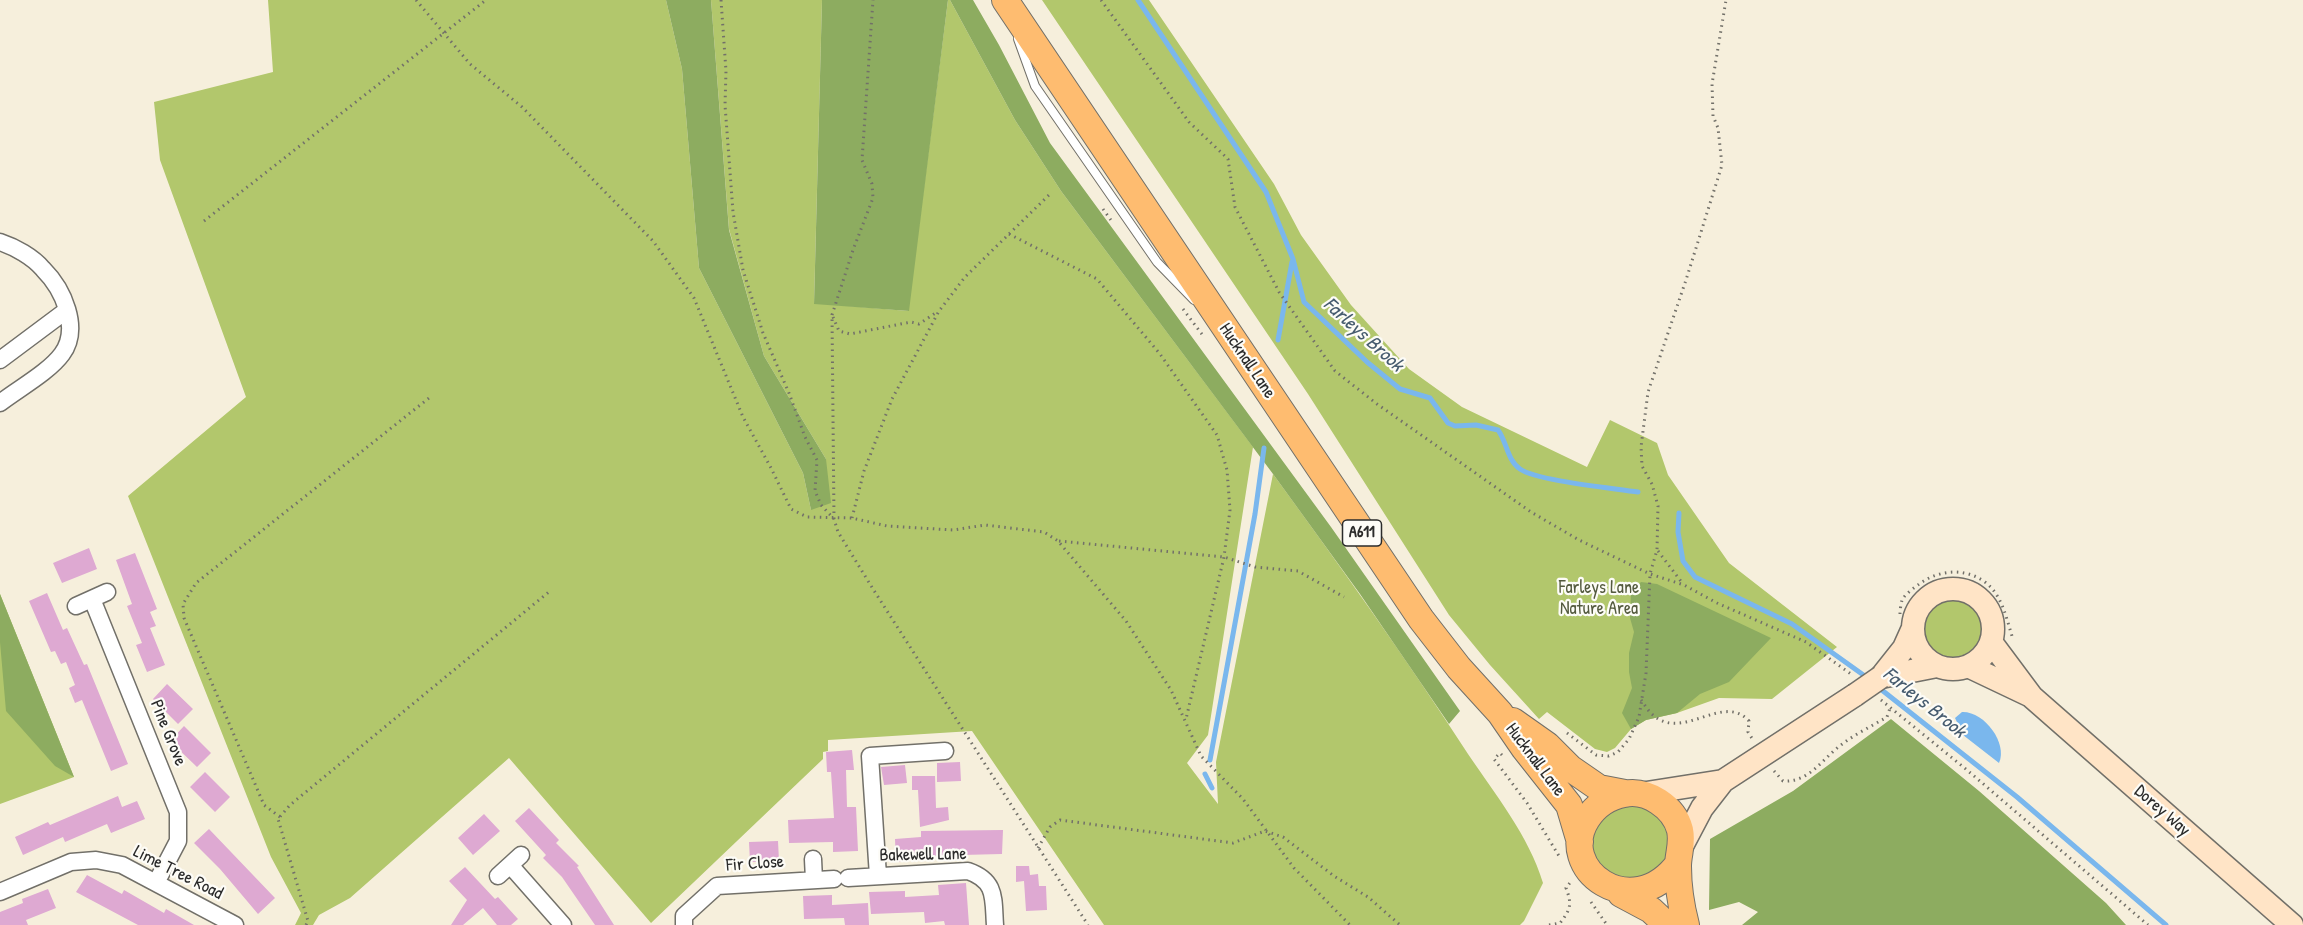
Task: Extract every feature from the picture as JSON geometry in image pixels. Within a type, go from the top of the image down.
[{"type":"main road","name":"Hucknall Lane","points":[[1005,0],[1421,619],[1459,668],[1500,713],[1524,748],[1569,805],[1580,842],[1582,860],[1591,876],[1604,887],[1651,910],[1667,925]]},
{"type":"main road","name":"Hucknall Lane","points":[[1500,713],[1536,736],[1570,768],[1599,788],[1657,800],[1671,812],[1679,828],[1681,904],[1686,925]]},
{"type":"main road","points":[[1580,842],[1584,824],[1593,809],[1608,798],[1633,794]]},
{"type":"main road","points":[[1621,894],[1638,894],[1654,889],[1668,879],[1680,855]]},
{"type":"street","points":[[0,242],[20,251],[43,268],[53,281],[67,310],[70,331],[62,353],[0,403]]},
{"type":"street","points":[[0,360],[67,310]]},
{"type":"street","points":[[1881,677],[1904,648],[1913,628],[1916,614],[1923,603],[1940,592],[1960,590],[1973,594],[1983,603],[1990,615],[1993,629],[1991,642],[1986,652],[1978,660],[1968,666],[1947,669],[1937,666],[1919,650],[1914,639],[1913,628]]},
{"type":"street","name":"Pine Grove","points":[[76,606],[99,596],[178,812],[178,841],[156,883]]},
{"type":"street","name":"Dorey Way","points":[[1991,642],[2032,697],[2292,925]]},
{"type":"street","points":[[1680,855],[1702,808],[1723,781],[1854,686],[1881,677],[1937,666]]},
{"type":"street","name":"Dorey Way","points":[[1968,666],[2032,697]]},
{"type":"street","points":[[878,876],[870,756],[945,751]]},
{"type":"street","points":[[1633,794],[1723,781]]},
{"type":"street","points":[[813,859],[814,880]]},
{"type":"street","name":"Lime Tree Road","points":[[0,892],[71,862],[96,860],[122,865],[235,925]]},
{"type":"street","points":[[510,865],[563,925]]},
{"type":"street","name":"Bakewell Lane","points":[[841,878],[956,871],[979,875],[988,882],[992,891],[995,925]]},
{"type":"street","name":"Fir Close","points":[[684,925],[684,916],[717,886],[841,878]]},
{"type":"path","points":[[416,0],[470,64],[522,107],[653,241],[694,298],[743,417],[791,509],[807,517],[852,518],[887,526],[953,530],[985,525],[1044,532],[1058,541],[1126,621],[1171,690],[1200,756],[1243,799],[1265,831],[1315,890],[1350,925]]},
{"type":"path","points":[[204,220],[486,0]]},
{"type":"path","points":[[722,0],[726,71],[725,105],[733,212],[743,270],[762,333],[789,393],[805,437],[817,460],[815,491],[821,505],[834,519],[844,542],[1088,925]]},
{"type":"path","points":[[834,519],[832,315],[873,198],[872,184],[862,160],[873,0]]},
{"type":"path","points":[[1101,0],[1189,122],[1228,159],[1235,207],[1280,292],[1335,371],[1377,404],[1531,512],[1579,540],[1650,574],[1684,585],[1716,603],[1806,642],[1854,686]]},
{"type":"path","points":[[1560,728],[1596,755],[1609,756],[1618,752],[1629,739],[1639,717],[1646,673],[1650,574],[1657,550],[1658,506],[1652,484],[1642,466],[1641,447],[1648,392],[1722,165],[1718,128],[1713,116],[1712,84],[1726,0]]},
{"type":"path","points":[[852,518],[864,471],[892,399],[939,311],[964,277],[1051,193]]},
{"type":"path","points":[[1009,234],[1097,279],[1160,354],[1217,435],[1227,470],[1230,510],[1224,558],[1186,720]]},
{"type":"path","points":[[832,315],[838,332],[850,334],[911,322],[919,324],[939,311]]},
{"type":"path","points":[[280,817],[264,805],[184,618],[183,604],[196,583],[429,398]]},
{"type":"path","points":[[1058,541],[1224,558],[1255,567],[1298,571],[1344,597]]},
{"type":"path","points":[[1657,550],[1684,585]]},
{"type":"path","points":[[306,925],[308,921],[278,819],[290,805],[550,591]]},
{"type":"path","points":[[1881,700],[1976,777],[2148,925]]},
{"type":"path","points":[[1505,758],[1500,753],[1494,759],[1527,803],[1563,865]]},
{"type":"path","points":[[1038,849],[1050,827],[1060,820],[1233,843],[1265,831],[1283,837],[1334,876],[1368,897],[1400,925]]},
{"type":"path","points":[[1567,873],[1571,881]]},
{"type":"path","points":[[1548,925],[1560,923],[1570,910],[1571,902],[1566,888],[1575,877]]},
{"type":"green space","points":[[268,0],[666,0],[682,69],[699,268],[803,473],[811,510],[826,459],[764,356],[729,229],[711,0],[822,0],[814,303],[908,311],[948,0],[950,0],[1015,120],[1061,191],[1253,447],[1208,735],[1187,763],[1218,804],[1216,762],[1273,474],[1397,647],[1520,832],[1543,883],[1524,921],[1520,925],[1104,925],[972,731],[828,740],[828,751],[823,752],[823,759],[651,923],[509,758],[350,898],[319,915],[313,925],[295,925],[301,913],[271,857],[128,496],[246,397],[160,160],[154,102],[273,72]]},
{"type":"green space","points":[[666,0],[711,0],[729,230],[764,356],[826,459],[831,503],[811,510],[803,473],[699,268],[682,69]]},
{"type":"green space","points":[[822,0],[948,0],[909,311],[814,304]]},
{"type":"green space","points":[[950,0],[973,0],[1050,143],[1331,527],[1460,711],[1449,724],[1360,594],[1273,474],[1061,191],[1015,120]]},
{"type":"green space","name":"Farleys Lane Nature Area","points":[[1042,0],[1149,0],[1274,184],[1301,235],[1351,305],[1409,369],[1462,407],[1587,467],[1610,420],[1657,443],[1668,475],[1729,563],[1837,647],[1772,699],[1719,698],[1677,713],[1646,720],[1631,729],[1615,748],[1607,752],[1595,749],[1547,712],[1539,719],[1449,615],[1308,394]]},
{"type":"green space","points":[[1641,582],[1657,584],[1771,638],[1729,682],[1700,694],[1677,713],[1646,720],[1631,729],[1622,713],[1632,688],[1629,672],[1629,653],[1634,632],[1630,618],[1631,592]]},
{"type":"green space","points":[[0,594],[74,777],[0,804]]},
{"type":"green space","points":[[0,594],[74,777],[55,766],[6,711],[0,642]]},
{"type":"green space","points":[[1954,596],[1976,605],[1985,627],[1976,649],[1954,658],[1932,649],[1923,627],[1932,605]]},
{"type":"green space","points":[[1891,719],[1979,791],[2106,903],[2126,925],[1742,925],[1758,912],[1739,902],[1709,910],[1710,839],[1793,791]]},
{"type":"green space","points":[[1633,802],[1659,814],[1671,844],[1657,875],[1620,882],[1592,857],[1591,837],[1605,812]]},
{"type":"water","points":[[1962,712],[1978,717],[1992,730],[2000,746],[1999,763],[1963,735],[1955,718]]},
{"type":"building","points":[[89,548],[97,569],[62,583],[53,563]]},
{"type":"building","points":[[135,553],[157,609],[150,612],[156,626],[150,628],[165,665],[147,672],[136,645],[142,643],[127,606],[132,604],[116,560]]},
{"type":"building","points":[[47,593],[63,630],[67,628],[84,665],[87,664],[128,764],[111,771],[82,700],[75,703],[69,688],[75,685],[66,662],[61,664],[55,651],[51,652],[29,601]]},
{"type":"building","points":[[167,684],[193,709],[178,724],[153,699]]},
{"type":"building","points":[[184,726],[211,753],[197,767],[170,741]]},
{"type":"building","points":[[852,750],[854,770],[846,770],[847,807],[856,807],[858,851],[833,852],[833,842],[789,843],[788,820],[834,818],[831,772],[827,772],[826,752]]},
{"type":"building","points":[[960,762],[961,781],[937,782],[937,763]]},
{"type":"building","points":[[905,765],[907,783],[884,785],[881,767]]},
{"type":"building","points":[[205,772],[230,797],[215,812],[190,787]]},
{"type":"building","points":[[912,776],[935,776],[936,808],[948,807],[949,820],[920,827],[918,790],[912,790]]},
{"type":"building","points":[[118,796],[122,807],[137,801],[145,819],[111,833],[107,824],[65,842],[63,837],[23,855],[15,837]]},
{"type":"building","points":[[529,808],[559,840],[556,843],[579,866],[577,867],[614,925],[595,925],[562,877],[543,858],[546,855],[515,821]]},
{"type":"building","points":[[484,814],[500,831],[473,855],[458,838]]},
{"type":"building","points":[[209,829],[275,898],[258,914],[220,869],[194,843]]},
{"type":"building","points":[[1003,830],[1002,854],[921,856],[921,860],[896,862],[895,839],[921,837],[921,831]]},
{"type":"building","points":[[778,841],[779,861],[750,862],[749,842]]},
{"type":"building","points":[[1016,866],[1029,866],[1030,875],[1038,874],[1039,886],[1046,886],[1047,910],[1026,911],[1024,881],[1016,882]]},
{"type":"building","points":[[465,867],[495,899],[498,897],[518,919],[511,925],[497,925],[483,908],[463,925],[451,925],[467,900],[449,881]]},
{"type":"building","points":[[87,875],[122,894],[124,890],[164,913],[166,909],[194,925],[138,925],[76,892]]},
{"type":"building","points":[[966,883],[969,925],[945,925],[944,921],[925,923],[924,912],[871,914],[869,892],[905,891],[905,897],[939,895],[938,885]]},
{"type":"building","points":[[48,889],[56,908],[26,920],[28,925],[0,925],[0,912],[23,903],[22,899]]},
{"type":"building","points":[[832,895],[832,905],[868,903],[869,925],[845,925],[844,918],[804,919],[803,896]]},
{"type":"waterway","name":"Farleys Brook","points":[[1138,0],[1266,192],[1293,259],[1304,302],[1367,362],[1400,389],[1430,398],[1448,423],[1455,426],[1476,425],[1498,430],[1512,461],[1520,469],[1542,477],[1638,492]]},
{"type":"waterway","points":[[1278,340],[1292,262]]},
{"type":"waterway","points":[[1210,760],[1255,514],[1264,448]]},
{"type":"waterway","name":"Farleys Brook","points":[[1679,513],[1678,532],[1683,561],[1695,577],[1792,624],[1869,679]]},
{"type":"waterway","name":"Farleys Brook","points":[[1878,687],[2017,797],[2166,925]]},
{"type":"waterway","points":[[1205,774],[1212,788]]}]
